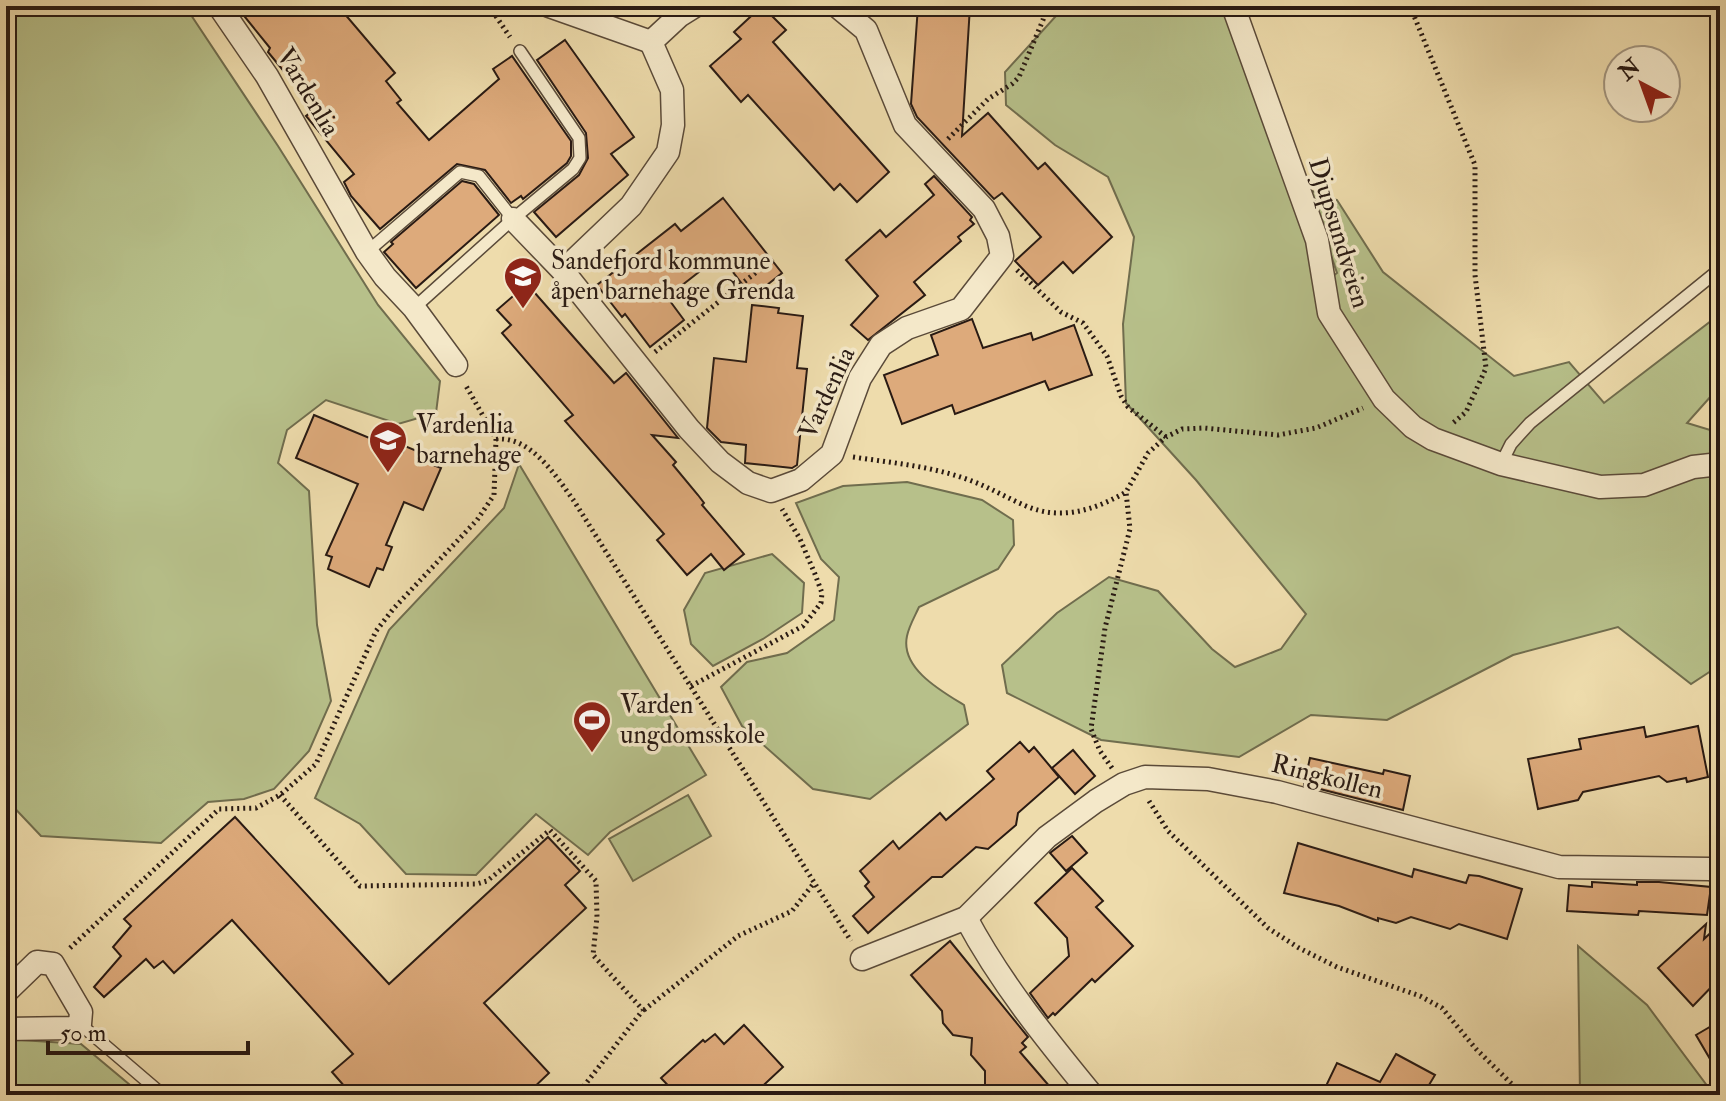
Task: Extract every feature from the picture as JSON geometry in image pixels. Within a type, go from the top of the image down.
[{"type":"street","name":"Vardenlia","points":[[219,6],[267,76],[367,252],[456,365]]},
{"type":"street","points":[[549,6],[651,42],[672,90],[673,125],[668,152],[631,206],[563,271]]},
{"type":"street","points":[[651,42],[695,6]]},
{"type":"street","points":[[837,6],[866,30],[905,125],[984,209],[998,236],[1002,256]]},
{"type":"street","name":"Djupsundveien","points":[[1233,6],[1317,240],[1329,313],[1384,399],[1413,427],[1433,439],[1501,464],[1600,487],[1644,485],[1693,467],[1720,464]]},
{"type":"street","points":[[513,219],[563,271],[689,429],[720,462],[748,483],[771,491]]},
{"type":"street","name":"Vardenlia","points":[[771,491],[801,480],[832,454],[860,378],[881,345],[907,328],[961,309],[1002,256]]},
{"type":"street","name":"Ringkollen","points":[[1135,781],[1208,779],[1277,792],[1559,867],[1710,869],[1720,872]]},
{"type":"street","points":[[862,959],[966,918],[1047,837],[1096,801],[1135,781]]},
{"type":"street","points":[[966,918],[986,955],[1044,1037],[1092,1095]]},
{"type":"street","points":[[6,992],[37,962],[53,964],[81,1012],[80,1024],[72,1028],[6,1029]]},
{"type":"lane","points":[[414,308],[573,169],[580,158],[579,138],[520,51]]},
{"type":"lane","points":[[367,252],[460,172],[479,176],[513,219]]},
{"type":"lane","points":[[1501,464],[1511,444],[1530,423],[1720,269]]},
{"type":"lane","points":[[80,1024],[163,1095]]},
{"type":"path","points":[[489,6],[520,51]]},
{"type":"path","points":[[932,154],[988,99],[1019,77],[1046,6]]},
{"type":"path","points":[[1410,6],[1475,165],[1475,275],[1486,368],[1466,412],[1433,439]]},
{"type":"path","points":[[1002,256],[1061,312],[1083,323],[1107,356],[1128,407],[1166,437]]},
{"type":"path","points":[[638,366],[773,259]]},
{"type":"path","points":[[53,964],[219,809],[256,808],[280,795],[316,764],[376,631],[477,520],[494,495],[496,439],[456,365]]},
{"type":"path","points":[[832,454],[922,466],[971,480],[1028,507],[1051,513],[1080,512],[1101,507],[1126,492],[1148,453],[1166,437],[1182,429],[1204,428],[1264,435],[1290,433],[1316,428],[1384,399]]},
{"type":"path","points":[[496,439],[505,438],[524,445],[550,469],[574,501],[862,959]]},
{"type":"path","points":[[691,686],[803,626],[821,603],[822,593],[805,550],[771,491]]},
{"type":"path","points":[[1126,492],[1130,529],[1105,628],[1091,729],[1100,751],[1135,781],[1168,831],[1268,928],[1337,967],[1420,996],[1442,1008],[1476,1049],[1523,1095]]},
{"type":"path","points":[[280,795],[360,886],[477,884],[487,881],[550,830],[596,881],[597,917],[593,955],[643,1010]]},
{"type":"path","points":[[577,1095],[643,1010],[738,936],[792,911],[814,883]]},
{"type":"green space","points":[[6,6],[185,6],[378,305],[440,381],[436,413],[398,424],[326,400],[287,430],[278,463],[309,491],[317,625],[331,701],[309,751],[274,789],[244,799],[208,802],[161,843],[41,836],[6,799]]},
{"type":"green space","points":[[1065,6],[1224,6],[1324,283],[1337,273],[1309,190],[1337,200],[1383,272],[1514,376],[1569,362],[1604,403],[1711,321],[1720,326],[1720,386],[1687,423],[1720,433],[1720,549],[1717,555],[1720,565],[1720,665],[1691,684],[1618,627],[1513,655],[1387,720],[1311,715],[1239,757],[1101,740],[1007,693],[1002,665],[1057,613],[1109,577],[1158,591],[1212,649],[1235,667],[1281,649],[1306,614],[1196,480],[1126,403],[1123,324],[1134,237],[1108,177],[1055,145],[1006,105],[1005,72]]},
{"type":"green space","points":[[519,464],[706,775],[610,832],[588,855],[536,814],[476,875],[406,874],[360,824],[315,798],[389,630],[504,508]]},
{"type":"green space","points":[[907,482],[982,500],[1013,520],[1014,545],[998,569],[919,607],[907,636],[906,648],[916,668],[934,685],[964,705],[968,724],[870,799],[813,789],[742,726],[721,687],[747,662],[787,653],[834,620],[839,577],[821,559],[796,503],[843,486]]},
{"type":"green space","points":[[772,554],[804,583],[802,613],[713,666],[691,644],[684,610],[705,573]]},
{"type":"green space","points":[[688,795],[711,836],[633,881],[609,839]]},
{"type":"green space","points":[[1578,946],[1647,1005],[1714,1095],[1580,1095]]},
{"type":"green space","points":[[6,1039],[81,1044],[142,1095],[6,1095]]},
{"type":"building","points":[[236,6],[338,6],[395,73],[386,81],[401,100],[397,103],[429,140],[499,79],[493,69],[512,56],[571,141],[571,156],[567,163],[523,199],[521,196],[511,203],[485,170],[457,164],[380,229],[351,196],[344,182],[354,174],[306,116],[315,109],[268,52],[270,48]]},
{"type":"building","points":[[762,6],[786,30],[773,42],[889,172],[857,202],[840,184],[834,190],[748,95],[741,102],[710,66],[741,39],[734,32]]},
{"type":"building","points":[[918,6],[970,6],[962,136],[988,113],[1038,169],[1045,163],[1112,237],[1073,273],[1063,262],[1038,285],[1015,261],[1041,237],[1002,193],[994,199],[917,117],[911,104]]},
{"type":"building","points":[[565,40],[634,137],[611,154],[628,175],[556,237],[534,212],[579,175],[588,158],[586,133],[537,60]]},
{"type":"building","points":[[934,176],[972,217],[970,220],[974,224],[958,237],[961,241],[914,282],[925,295],[868,340],[851,325],[878,296],[846,260],[880,230],[886,237],[934,195],[925,184]]},
{"type":"building","points":[[462,181],[474,184],[499,215],[416,288],[384,252],[393,244],[391,242]]},
{"type":"building","points":[[723,198],[782,273],[752,297],[726,263],[720,268],[713,261],[667,297],[684,320],[650,347],[625,314],[622,317],[597,285],[675,224],[681,231]]},
{"type":"building","points":[[527,284],[614,383],[626,373],[678,438],[652,435],[676,462],[673,465],[704,503],[702,505],[744,554],[724,570],[711,554],[687,575],[657,540],[664,534],[565,421],[573,415],[502,333],[511,325],[497,310]]},
{"type":"building","points":[[752,305],[779,308],[778,313],[803,316],[797,368],[807,369],[797,465],[792,468],[745,463],[746,445],[721,442],[707,428],[714,358],[746,362]]},
{"type":"building","points":[[972,319],[983,348],[1031,333],[1033,340],[1074,325],[1092,375],[1049,390],[1045,381],[955,414],[952,405],[902,424],[884,375],[938,355],[931,335]]},
{"type":"building","points":[[314,415],[403,452],[405,446],[431,457],[428,463],[441,468],[423,510],[404,502],[386,545],[392,547],[383,570],[377,568],[369,587],[328,569],[332,557],[326,555],[358,484],[296,458]]},
{"type":"building","points":[[1698,726],[1708,777],[1687,782],[1686,778],[1667,782],[1659,776],[1583,792],[1578,800],[1538,809],[1528,759],[1581,749],[1579,739],[1644,727],[1646,737]]},
{"type":"building","points":[[1020,742],[1029,752],[1034,747],[1059,777],[1018,813],[1016,825],[988,849],[976,847],[942,877],[932,877],[868,933],[853,916],[874,897],[865,886],[869,882],[860,871],[893,841],[899,849],[940,813],[946,820],[994,779],[987,771]]},
{"type":"building","points":[[1073,750],[1095,776],[1075,794],[1052,768]]},
{"type":"building","points":[[1310,758],[1383,774],[1384,770],[1410,776],[1403,810],[1304,785]]},
{"type":"building","points":[[235,817],[389,984],[548,837],[580,871],[565,885],[586,908],[484,1003],[549,1073],[526,1095],[352,1095],[332,1072],[353,1054],[232,920],[174,973],[163,961],[154,968],[146,959],[104,997],[94,987],[121,956],[113,947],[131,926],[124,919]]},
{"type":"building","points":[[1072,836],[1087,853],[1066,871],[1050,853]]},
{"type":"building","points":[[1298,843],[1412,877],[1414,869],[1466,883],[1469,875],[1479,876],[1522,889],[1507,939],[1459,924],[1450,929],[1411,917],[1396,923],[1378,918],[1378,921],[1339,906],[1284,893]]},
{"type":"building","points":[[1072,868],[1103,901],[1096,907],[1133,946],[1095,982],[1092,979],[1048,1018],[1030,993],[1069,956],[1067,938],[1035,903]]},
{"type":"building","points":[[1592,882],[1637,885],[1637,882],[1659,882],[1711,887],[1707,915],[1567,911],[1569,885],[1592,887]]},
{"type":"building","points":[[1706,924],[1704,939],[1720,924],[1720,978],[1693,1006],[1658,968]]},
{"type":"building","points":[[950,941],[1028,1037],[1022,1043],[1026,1047],[1020,1052],[1057,1095],[992,1095],[985,1086],[985,1071],[971,1055],[972,1038],[953,1035],[943,1023],[942,1011],[911,975]]},
{"type":"building","points":[[1720,1021],[1720,1076],[1696,1035]]},
{"type":"building","points":[[744,1025],[783,1067],[753,1095],[677,1095],[661,1078],[703,1040],[705,1042],[715,1034],[724,1044]]},
{"type":"building","points":[[1396,1054],[1435,1075],[1423,1095],[1339,1095],[1325,1088],[1337,1063],[1380,1082]]},
{"type":"place","name":"Sandefjord kommune åpen barnehage Grenda","points":[[523,310]]},
{"type":"place","name":"Vardenlia barnehage","points":[[388,474]]},
{"type":"place","name":"Varden ungdomsskole","points":[[592,754]]}]
